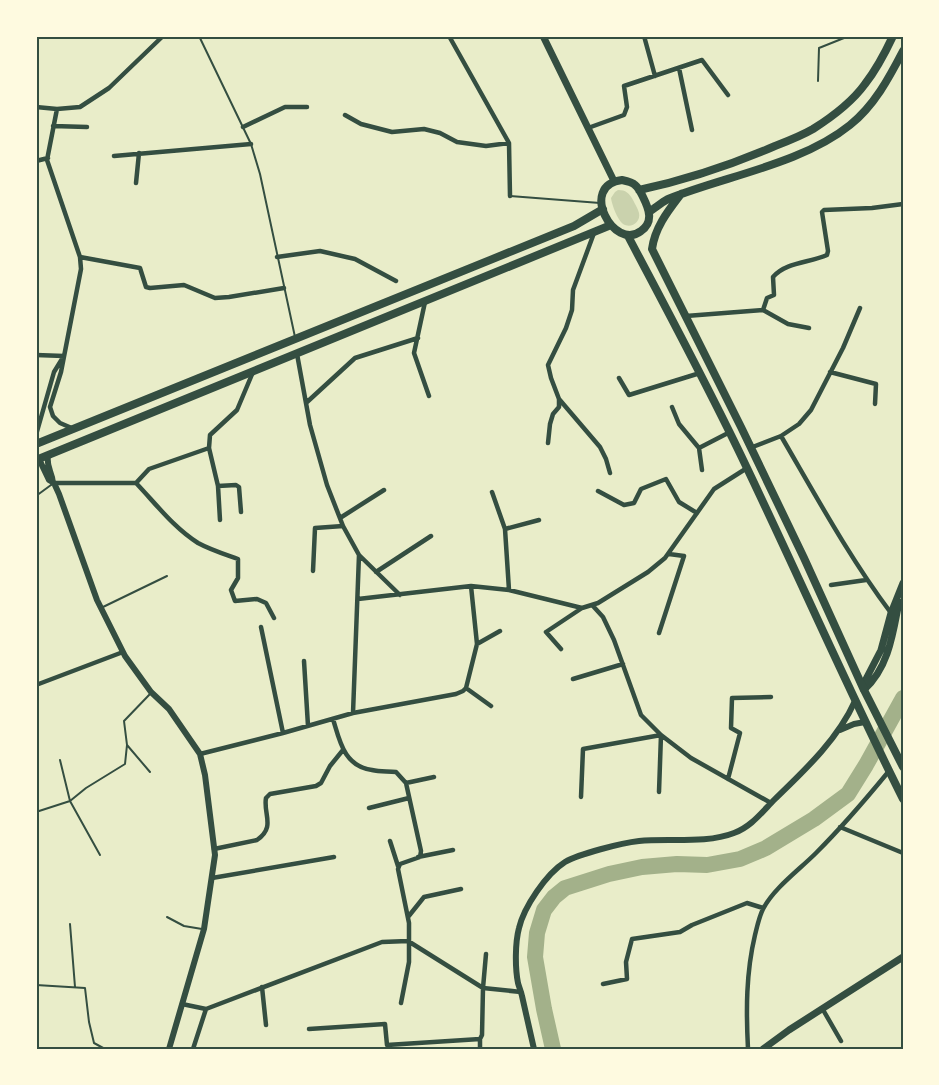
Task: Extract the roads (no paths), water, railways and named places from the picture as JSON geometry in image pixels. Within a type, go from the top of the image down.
[{"type":"main road","points":[[543,36],[614,181]]},
{"type":"main road","points":[[639,190],[714,169],[810,131],[830,118],[865,85],[892,36]]},
{"type":"main road","points":[[650,212],[663,202],[681,194],[791,157],[830,138],[849,126],[863,113],[876,97],[902,53]]},
{"type":"main road","points":[[614,181],[629,181],[639,190],[650,212],[649,219],[642,231],[635,235],[621,234],[611,225],[602,206],[601,196],[604,189],[614,181]]},
{"type":"main road","points":[[681,194],[662,220],[654,236],[652,249],[804,558],[868,700],[898,752],[903,767]]},
{"type":"main road","points":[[602,206],[574,226],[39,443],[38,459],[611,225]]},
{"type":"main road","points":[[628,236],[730,432],[903,799]]},
{"type":"main road","points":[[643,263],[643,258],[647,255],[652,254],[657,257]]},
{"type":"main road","points":[[864,690],[866,679],[881,650],[902,585]]},
{"type":"main road","points":[[855,700],[872,682],[884,661],[890,645],[902,585]]},
{"type":"main road","points":[[763,1049],[822,1008],[903,957]]},
{"type":"street","points":[[36,107],[80,108],[109,88],[162,36]]},
{"type":"street","points":[[449,36],[508,143],[510,196]]},
{"type":"street","points":[[644,36],[655,76]]},
{"type":"street","points":[[588,128],[624,115],[627,107],[624,86],[702,60],[728,95]]},
{"type":"street","points":[[679,68],[692,130]]},
{"type":"street","points":[[243,127],[285,107],[307,107]]},
{"type":"street","points":[[57,109],[47,160],[80,257],[81,269],[64,356],[50,407],[53,416],[60,423],[75,429]]},
{"type":"street","points":[[345,115],[361,124],[392,132],[424,129],[440,133],[457,142],[486,146],[508,143]]},
{"type":"street","points":[[53,126],[87,127]]},
{"type":"street","points":[[114,156],[251,144]]},
{"type":"street","points":[[136,183],[139,153]]},
{"type":"street","points":[[36,161],[48,158]]},
{"type":"street","points":[[763,310],[767,298],[774,295],[774,275],[786,267],[827,255],[822,212],[824,210],[903,204]]},
{"type":"street","points":[[594,233],[573,290],[572,310],[566,328],[548,365],[559,399],[600,447],[610,473]]},
{"type":"street","points":[[277,257],[320,251],[355,259],[396,281]]},
{"type":"street","points":[[80,257],[140,268],[146,286],[150,288],[184,285],[215,298],[284,288]]},
{"type":"street","points":[[425,302],[414,353],[429,396]]},
{"type":"street","points":[[750,448],[781,436],[799,424],[811,410],[843,348],[860,308]]},
{"type":"street","points":[[686,316],[763,310],[789,324],[809,328]]},
{"type":"street","points":[[306,403],[355,358],[418,338]]},
{"type":"street","points":[[36,354],[64,356]]},
{"type":"street","points":[[297,354],[310,425],[327,486],[343,526],[359,555],[400,595]]},
{"type":"street","points":[[36,435],[54,372],[64,356]]},
{"type":"street","points":[[220,520],[218,486],[209,448],[210,435],[237,410],[254,372]]},
{"type":"street","points":[[830,372],[876,384],[875,404]]},
{"type":"street","points":[[620,378],[629,395],[700,373]]},
{"type":"street","points":[[548,443],[550,424],[553,414],[559,407],[559,399]]},
{"type":"street","points":[[672,407],[679,424],[699,448],[702,471]]},
{"type":"street","points":[[699,448],[730,432]]},
{"type":"street","points":[[781,436],[866,580],[891,614]]},
{"type":"street","points":[[136,483],[149,469],[209,448]]},
{"type":"street","points":[[48,455],[46,463],[101,608],[123,652],[152,692],[169,708],[200,754],[215,855],[204,929],[169,1049]]},
{"type":"street","points":[[38,459],[49,480],[54,483],[136,483],[174,523],[197,542],[214,551],[238,559],[238,578],[231,590],[235,601],[257,599],[266,603],[274,618]]},
{"type":"street","points":[[561,649],[546,632],[582,608],[593,606],[648,572],[669,554],[714,489],[747,468]]},
{"type":"street","points":[[598,491],[624,505],[634,502],[641,489],[666,479],[679,502],[697,513]]},
{"type":"street","points":[[218,486],[236,485],[239,487],[241,512]]},
{"type":"street","points":[[340,518],[384,490]]},
{"type":"street","points":[[492,492],[505,529],[509,590]]},
{"type":"street","points":[[505,529],[539,520]]},
{"type":"street","points":[[313,571],[315,528],[343,526]]},
{"type":"street","points":[[376,573],[431,536]]},
{"type":"street","points":[[658,633],[684,556],[669,554]]},
{"type":"street","points":[[353,713],[359,555]]},
{"type":"street","points":[[831,585],[866,580]]},
{"type":"street","points":[[358,599],[471,586],[509,590],[582,608]]},
{"type":"street","points":[[200,754],[353,713],[463,692],[477,645],[471,586]]},
{"type":"street","points":[[593,606],[603,617],[614,640],[641,716],[691,758],[771,803]]},
{"type":"street","points":[[261,627],[284,733]]},
{"type":"street","points":[[477,645],[500,631]]},
{"type":"street","points":[[36,685],[123,652]]},
{"type":"street","points":[[304,661],[308,726]]},
{"type":"street","points":[[573,679],[623,664]]},
{"type":"street","points":[[466,688],[491,706]]},
{"type":"street","points":[[728,779],[740,733],[730,728],[732,698],[771,697]]},
{"type":"street","points":[[534,1049],[518,982],[516,955],[519,928],[539,886],[565,862],[608,847],[638,841],[726,836],[746,828],[813,762],[846,719],[855,700]]},
{"type":"street","points":[[333,719],[343,750],[350,761],[373,771],[396,772],[406,783],[421,851],[418,857]]},
{"type":"street","points":[[837,731],[865,722]]},
{"type":"street","points":[[659,792],[661,735]]},
{"type":"street","points":[[581,796],[583,749],[661,735]]},
{"type":"street","points":[[214,849],[257,840],[261,837],[268,826],[266,798],[270,794],[316,786],[321,783],[330,766],[343,750]]},
{"type":"street","points":[[748,1049],[746,1017],[748,978],[759,917],[770,897],[817,853],[860,806],[887,767]]},
{"type":"street","points":[[406,783],[434,777]]},
{"type":"street","points":[[369,808],[409,798]]},
{"type":"street","points":[[840,827],[903,853]]},
{"type":"street","points":[[390,841],[399,866],[408,917],[409,962],[401,1003]]},
{"type":"street","points":[[399,866],[418,857],[453,850]]},
{"type":"street","points":[[212,878],[334,858]]},
{"type":"street","points":[[408,917],[424,897],[461,889]]},
{"type":"street","points":[[603,984],[627,979],[626,962],[632,939],[680,932],[747,903],[763,909]]},
{"type":"street","points":[[182,1004],[206,1009],[382,942],[408,941],[483,988],[521,992]]},
{"type":"street","points":[[480,1049],[480,1039],[483,1035],[486,954]]},
{"type":"street","points":[[262,987],[266,1025]]},
{"type":"street","points":[[822,1008],[841,1041]]},
{"type":"street","points":[[193,1049],[206,1009]]},
{"type":"street","points":[[309,1029],[386,1024],[387,1045],[414,1046],[480,1039]]},
{"type":"lane","points":[[199,36],[251,144],[260,174],[295,340]]},
{"type":"lane","points":[[818,81],[819,48],[849,36]]},
{"type":"lane","points":[[510,196],[602,206]]},
{"type":"lane","points":[[36,496],[54,483]]},
{"type":"lane","points":[[101,608],[167,576]]},
{"type":"lane","points":[[36,812],[70,801],[86,788],[125,764],[127,745],[124,721],[152,692]]},
{"type":"lane","points":[[127,745],[150,772]]},
{"type":"lane","points":[[60,760],[70,801],[100,855]]},
{"type":"lane","points":[[167,917],[184,926],[204,929]]},
{"type":"lane","points":[[70,924],[75,987]]},
{"type":"lane","points":[[36,985],[85,988],[94,1043],[105,1049]]},
{"type":"waterway","points":[[553,1049],[535,957],[537,933],[544,910],[554,897],[565,888],[609,874],[642,867],[677,864],[707,865],[740,859],[766,848],[814,819],[848,794],[903,698]]}]
